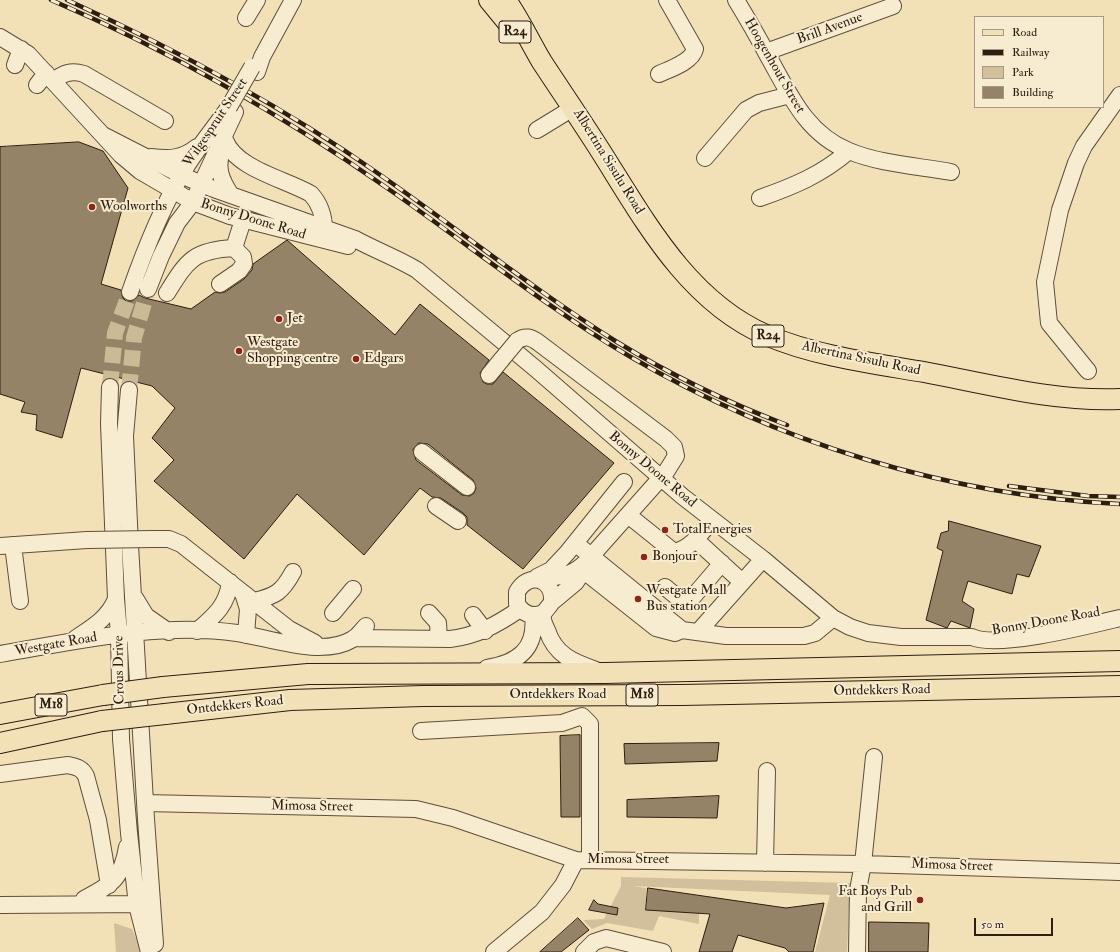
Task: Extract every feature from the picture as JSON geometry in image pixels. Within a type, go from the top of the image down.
[{"type":"main road","name":"Albertina Sisulu Road","points":[[488,0],[543,62]]},
{"type":"main road","name":"Albertina Sisulu Road","points":[[506,0],[543,62],[632,201],[680,269],[721,307],[764,334],[792,345],[834,356],[1014,389],[1094,400],[1120,399]]},
{"type":"main road","name":"Ontdekkers Road","points":[[0,714],[103,695],[163,687],[308,674],[605,673],[1120,661]]},
{"type":"main road","name":"Ontdekkers Road","points":[[0,742],[60,731],[102,721],[290,700],[407,696],[682,695],[1120,686]]},
{"type":"main road","points":[[0,750],[60,731]]},
{"type":"street","points":[[246,18],[257,0]]},
{"type":"street","name":"Wilgespruit Street","points":[[173,190],[181,175],[208,137],[232,110],[293,0]]},
{"type":"street","points":[[659,74],[692,56],[695,49],[668,0]]},
{"type":"street","name":"Hoogenhout Street","points":[[736,0],[805,119],[826,139],[849,151],[893,162],[951,172]]},
{"type":"street","name":"Brill Avenue","points":[[766,52],[893,6]]},
{"type":"street","name":"Bonny Doone Road","points":[[0,37],[21,49],[45,80],[98,139],[121,155],[140,171],[193,202],[243,220],[355,239],[377,252],[398,259],[436,284],[712,520],[763,559],[833,618],[850,627],[868,632],[901,637],[972,637],[984,633],[1048,624],[1120,607]]},
{"type":"street","points":[[15,65],[21,49]]},
{"type":"street","points":[[45,80],[64,73],[75,71],[84,74],[165,121]]},
{"type":"street","points":[[705,158],[746,110],[759,103],[790,95]]},
{"type":"street","points":[[1088,371],[1049,323],[1045,282],[1060,210],[1076,163],[1084,146],[1120,95]]},
{"type":"street","points":[[537,130],[573,108]]},
{"type":"street","name":"Wilgespruit Street","points":[[193,202],[226,135],[232,110]]},
{"type":"street","points":[[226,135],[218,163],[223,182],[231,195]]},
{"type":"street","points":[[226,135],[231,152],[246,164],[311,194],[318,201],[322,208],[324,234]]},
{"type":"street","points":[[144,155],[176,158],[190,152],[208,137]]},
{"type":"street","name":"Bonny Doone Road","points":[[98,139],[144,155],[201,184],[263,207],[324,234]]},
{"type":"street","points":[[760,198],[823,171],[849,151]]},
{"type":"street","points":[[140,171],[157,192],[158,202],[156,226]]},
{"type":"street","points":[[130,292],[147,244],[173,190]]},
{"type":"street","points":[[148,289],[161,256],[177,223],[193,202]]},
{"type":"street","points":[[234,248],[243,220],[263,207]]},
{"type":"street","points":[[177,223],[196,214],[243,220]]},
{"type":"street","points":[[166,293],[182,269],[192,258],[203,252],[217,248],[234,248],[243,257],[244,264],[239,271],[220,284]]},
{"type":"street","points":[[354,638],[439,639],[465,637],[485,631],[499,623],[537,610],[576,582],[588,563],[661,477],[676,456],[674,447],[666,439],[533,338],[525,337],[517,341],[489,375]]},
{"type":"street","name":"Crous Drive","points":[[110,387],[109,424],[116,599],[127,633],[145,803],[144,900],[148,952]]},
{"type":"street","name":"Crous Drive","points":[[128,390],[125,436],[134,596],[127,633],[121,739],[129,834],[156,952]]},
{"type":"street","points":[[422,452],[467,487]]},
{"type":"street","points":[[536,580],[551,570],[575,543],[624,482]]},
{"type":"street","points":[[436,506],[458,521]]},
{"type":"street","points":[[628,516],[670,551],[680,551],[696,540],[712,520]]},
{"type":"street","points":[[20,601],[6,545],[87,540],[169,539],[181,544],[299,636],[322,646]]},
{"type":"street","points":[[696,540],[742,582]]},
{"type":"street","points":[[575,543],[588,563],[690,631],[726,636],[804,636],[815,633],[833,618]]},
{"type":"street","points":[[690,631],[742,582],[763,559]]},
{"type":"street","points":[[499,623],[504,610],[526,582],[563,576],[576,572],[588,563]]},
{"type":"street","points":[[665,587],[683,601],[688,601],[722,563]]},
{"type":"street","points":[[249,597],[275,595],[287,584],[293,572]]},
{"type":"street","points":[[456,674],[511,663],[525,652],[533,637],[537,610],[551,591],[549,586],[536,580]]},
{"type":"street","points":[[197,631],[216,614],[226,600],[230,582]]},
{"type":"street","points":[[333,613],[353,589]]},
{"type":"street","points":[[517,592],[517,604],[537,610],[543,619],[550,639],[563,656],[577,663],[605,673]]},
{"type":"street","points":[[134,596],[146,616],[169,632]]},
{"type":"street","points":[[246,635],[249,597]]},
{"type":"street","points":[[70,642],[102,620],[109,613],[116,599]]},
{"type":"street","points":[[429,613],[438,624],[439,639]]},
{"type":"street","points":[[473,615],[485,631]]},
{"type":"street","name":"Bonny Doone Road","points":[[972,637],[983,641],[998,641],[1048,634],[1120,618]]},
{"type":"street","points":[[354,638],[366,626]]},
{"type":"street","name":"Westgate Road","points":[[0,654],[127,633],[197,631],[246,635],[281,643],[322,646],[334,646],[354,638]]},
{"type":"street","points":[[421,731],[555,723],[576,717],[584,717],[590,724],[591,827],[583,860],[542,912],[494,952]]},
{"type":"street","points":[[857,952],[858,890],[863,864],[874,757]]},
{"type":"street","points":[[0,774],[68,765],[79,767],[83,770],[98,820],[109,885]]},
{"type":"street","points":[[764,863],[767,771]]},
{"type":"street","name":"Mimosa Street","points":[[145,803],[416,809],[454,818],[583,860],[863,864],[1120,872]]},
{"type":"street","points":[[83,902],[109,885],[119,874],[126,857],[129,834]]},
{"type":"street","points":[[0,895],[83,902],[122,914],[129,918],[136,928],[148,952]]},
{"type":"street","points":[[0,905],[144,900]]},
{"type":"street","points":[[584,952],[594,942],[606,938],[663,952]]},
{"type":"green space","points":[[621,877],[850,883],[847,952],[815,952],[830,895],[633,886],[646,888],[647,910],[699,913],[699,924],[659,916],[653,931],[607,923],[592,929],[583,920],[604,919],[621,886]]},
{"type":"green space","points":[[114,923],[132,929],[142,952],[116,952]]},
{"type":"building","name":"Westgate Shopping centre","points":[[79,142],[103,151],[128,188],[101,284],[121,290],[123,298],[126,301],[132,301],[139,295],[145,298],[191,309],[215,292],[225,292],[244,279],[252,270],[253,264],[287,240],[395,335],[420,304],[489,360],[480,373],[483,382],[493,384],[503,372],[614,463],[523,569],[467,525],[467,517],[463,513],[441,498],[432,497],[420,488],[364,555],[297,494],[244,559],[154,481],[174,460],[152,438],[175,408],[152,386],[81,368],[62,438],[36,430],[37,415],[21,412],[25,402],[0,394],[0,147]],"holes":[[[419,443],[428,444],[473,480],[476,488],[474,493],[470,496],[462,495],[416,460],[413,450]]]},
{"type":"building","points":[[949,521],[1041,546],[1029,577],[1017,574],[1012,594],[968,581],[962,601],[974,609],[970,628],[951,621],[947,628],[926,620],[943,551],[937,548],[941,533],[948,531]]},
{"type":"building","points":[[580,735],[580,817],[561,817],[560,736]]},
{"type":"building","points":[[719,743],[717,761],[625,764],[624,744]]},
{"type":"building","points":[[719,796],[717,818],[627,817],[627,800]]},
{"type":"building","points":[[648,888],[786,908],[824,903],[813,952],[789,952],[785,948],[738,935],[732,952],[699,952],[710,914],[646,910]]},
{"type":"building","points":[[594,900],[598,904],[618,908],[617,915],[589,910]]},
{"type":"building","points":[[578,918],[589,930],[561,952],[540,952]]},
{"type":"building","points":[[869,922],[929,923],[928,952],[869,952]]},
{"type":"tunnel","points":[[129,390],[134,338],[148,289]]},
{"type":"tunnel","points":[[110,387],[115,333],[130,292]]},
{"type":"railway","points":[[51,0],[139,40],[182,62],[265,109],[387,188],[567,317],[629,356],[685,387],[804,439],[866,459],[928,476],[992,490],[1056,499],[1120,504]]},
{"type":"railway","points":[[67,0],[187,58],[302,123],[406,193],[586,322],[637,354],[700,388],[787,425]]},
{"type":"railway","points":[[1009,486],[1088,496],[1120,497]]},
{"type":"place","name":"Woolworths","points":[[92,207]]},
{"type":"place","name":"Jet","points":[[279,319]]},
{"type":"place","name":"Westgate Shopping centre","points":[[239,351]]},
{"type":"place","name":"Edgars","points":[[356,359]]},
{"type":"place","name":"TotalEnergies","points":[[665,530]]},
{"type":"place","name":"Bonjour","points":[[644,557]]},
{"type":"place","name":"Westgate Mall Bus station","points":[[638,599]]},
{"type":"place","name":"Fat Boys Pub and Grill","points":[[920,900]]}]
